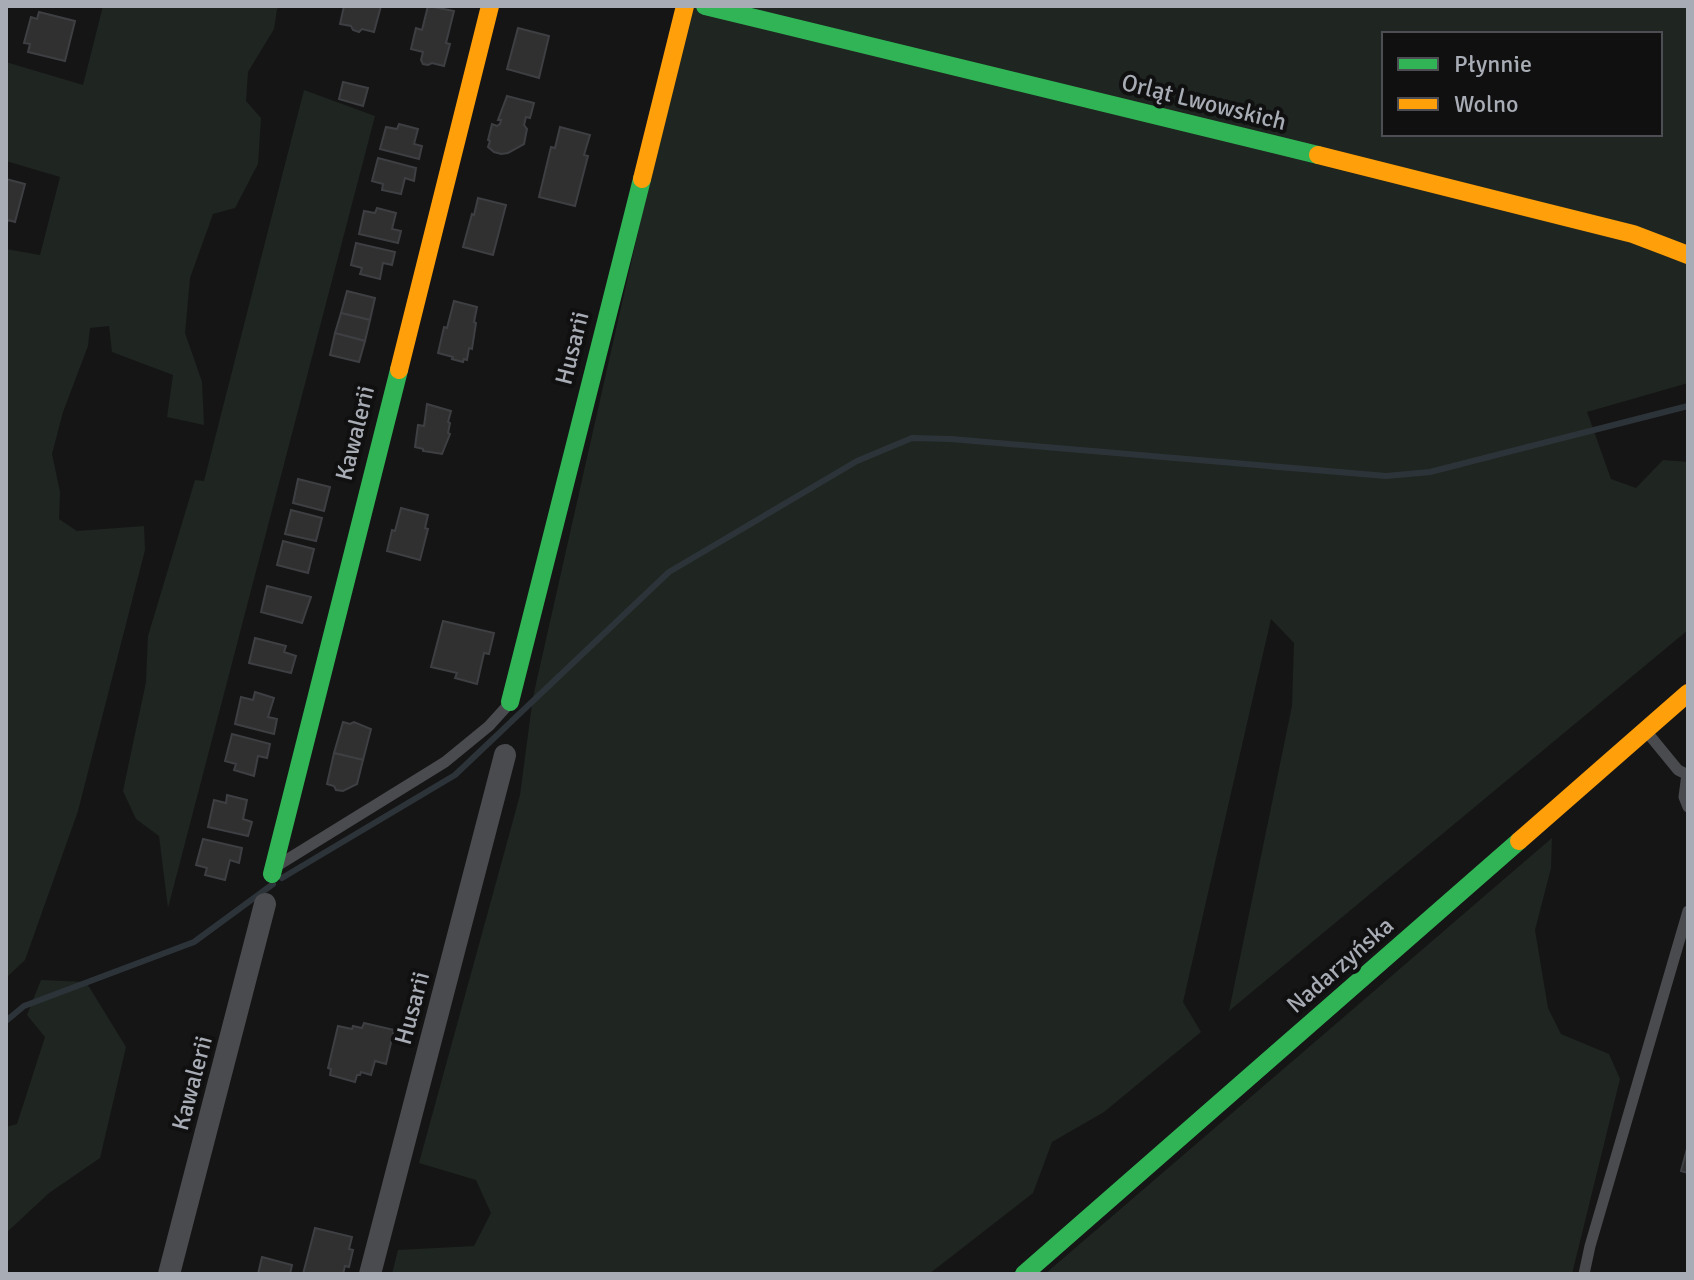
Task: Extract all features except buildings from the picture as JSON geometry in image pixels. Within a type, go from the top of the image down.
[{"type":"street","name":"Kawalerii","points":[[272,871],[490,6]]},
{"type":"street","name":"Husarii","points":[[510,702],[685,6]]},
{"type":"street","name":"Orląt Lwowskich","points":[[705,6],[1464,190],[1633,234],[1688,255]]},
{"type":"street","name":"Nadarzyńska","points":[[1024,1274],[1688,693]]},
{"type":"street","name":"Husarii","points":[[370,1274],[505,755]]},
{"type":"street","name":"Kawalerii","points":[[169,1274],[265,904]]},
{"type":"lane","points":[[272,871],[445,762],[489,726],[510,702]]},
{"type":"lane","points":[[1646,730],[1685,770],[1684,797],[1688,807]]},
{"type":"lane","points":[[1584,1274],[1598,1216],[1688,911]]},
{"type":"shaded area","points":[[103,6],[283,6],[277,9],[274,29],[248,72],[246,101],[261,118],[258,164],[235,208],[213,214],[190,278],[185,333],[202,382],[204,425],[167,417],[173,375],[112,352],[109,326],[90,328],[88,346],[63,412],[52,454],[60,492],[59,519],[77,531],[144,526],[145,550],[78,811],[25,960],[6,978],[6,249],[40,255],[60,177],[6,161],[6,62],[83,85]]},
{"type":"shaded area","points":[[689,6],[1688,6],[1688,383],[1587,412],[1611,479],[1636,488],[1663,460],[1688,462],[1688,630],[1229,1011],[1292,706],[1294,643],[1271,619],[1183,1002],[1201,1032],[1104,1112],[1052,1142],[1033,1193],[929,1274],[392,1274],[398,1250],[474,1246],[491,1213],[476,1180],[419,1163],[520,795],[533,697]]},
{"type":"shaded area","points":[[304,90],[375,116],[168,908],[159,836],[136,819],[123,791],[146,682],[148,636],[195,480],[204,481]]},
{"type":"shaded area","points":[[1552,838],[1551,868],[1535,930],[1548,1008],[1561,1034],[1609,1054],[1620,1079],[1572,1274],[1045,1274]]},
{"type":"shaded area","points":[[41,980],[86,982],[126,1047],[100,1158],[49,1193],[6,1233],[6,1127],[17,1124],[45,1037],[27,1015]]},
{"type":"waterway","points":[[282,878],[455,775],[669,572],[857,461],[912,438],[1386,476],[1430,472],[1688,406]]},
{"type":"waterway","points":[[6,1021],[24,1006],[194,942],[273,884]]},
{"type":"traffic: fast","points":[[705,6],[1318,155]]},
{"type":"traffic: fast","points":[[510,702],[642,179]]},
{"type":"traffic: fast","points":[[272,874],[399,370]]},
{"type":"traffic: fast","points":[[1024,1274],[1519,841]]},
{"type":"traffic: slow","points":[[399,370],[490,6]]},
{"type":"traffic: slow","points":[[642,179],[685,6]]},
{"type":"traffic: slow","points":[[1318,155],[1633,234],[1688,255]]},
{"type":"traffic: slow","points":[[1519,841],[1688,693]]}]
